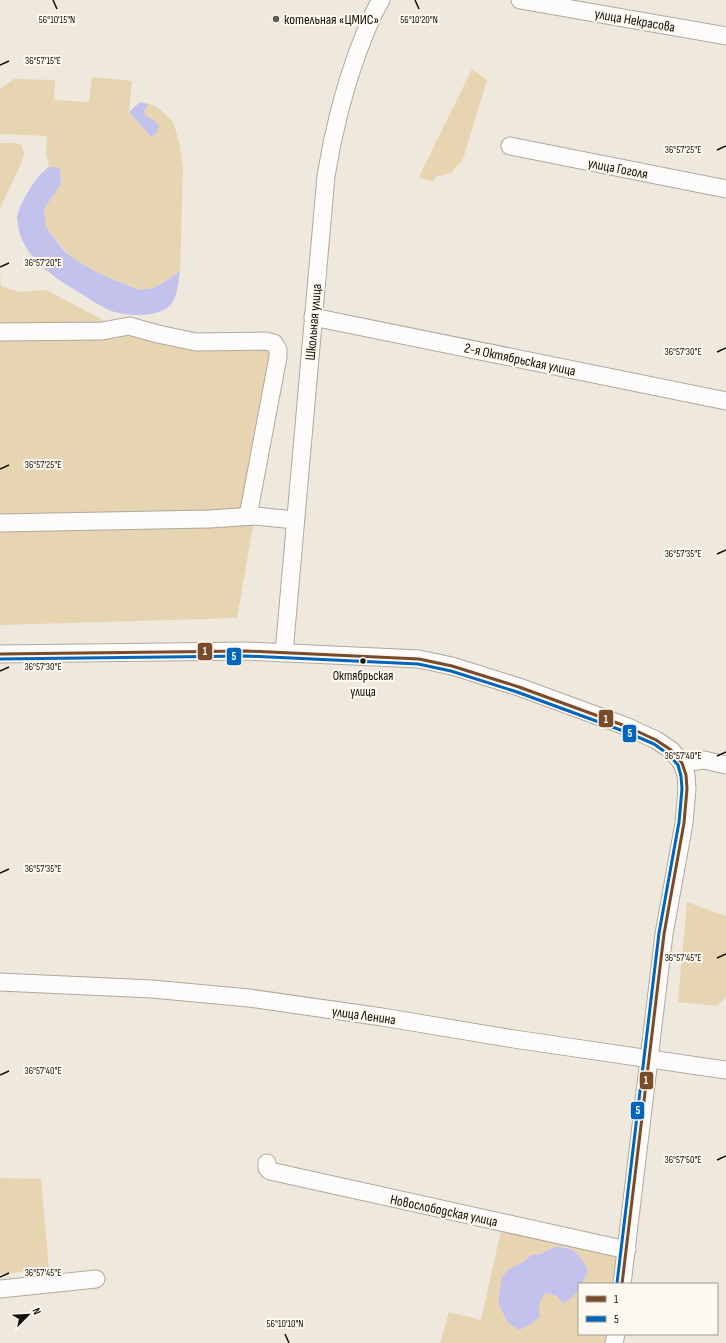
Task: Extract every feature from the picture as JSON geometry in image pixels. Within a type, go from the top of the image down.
[{"type":"street","name":"Школьная улица","points":[[284,653],[325,187],[334,130],[352,68],[370,22],[381,0]]},
{"type":"street","name":"улица Некрасова","points":[[520,0],[726,36]]},
{"type":"street","name":"улица Гоголя","points":[[510,146],[726,189]]},
{"type":"street","name":"2-я Октябрьская улица","points":[[313,317],[726,401]]},
{"type":"street","points":[[0,332],[102,331],[129,326],[196,342],[265,341],[274,343],[278,350],[278,357],[248,516]]},
{"type":"street","points":[[0,523],[209,519],[248,516],[295,520]]},
{"type":"street","points":[[0,654],[202,651],[419,659],[452,666],[519,687],[628,727],[656,740],[671,750],[682,763],[686,775],[687,789],[664,934],[622,1283]]},
{"type":"street","points":[[682,763],[704,760],[726,765]]},
{"type":"street","name":"улица Ленина","points":[[0,982],[152,989],[249,998],[382,1017],[650,1060],[726,1070]]},
{"type":"street","name":"Новослободская улица","points":[[267,1163],[267,1168],[270,1171],[627,1250]]},
{"type":"street","points":[[0,1289],[96,1279]]},
{"type":"shaded area","points":[[472,69],[487,80],[463,159],[451,173],[435,177],[433,182],[419,177]]},
{"type":"shaded area","points":[[92,77],[132,81],[129,112],[139,124],[155,121],[146,117],[144,112],[148,104],[157,107],[173,122],[179,141],[183,167],[180,271],[154,288],[139,290],[98,273],[79,262],[66,252],[46,227],[44,209],[61,184],[60,169],[49,167],[46,153],[47,136],[0,134],[0,89],[14,79],[55,80],[54,100],[89,102]]},
{"type":"shaded area","points":[[0,143],[13,143],[21,145],[24,154],[21,164],[0,208]]},
{"type":"shaded area","points":[[0,273],[1,286],[20,292],[46,290],[103,320],[103,326],[0,328]]},
{"type":"shaded area","points":[[136,336],[257,346],[272,350],[245,513],[0,518],[0,338]]},
{"type":"shaded area","points":[[254,520],[237,618],[0,625],[0,529]]},
{"type":"shaded area","points":[[687,902],[726,916],[726,997],[717,1006],[678,1002]]},
{"type":"shaded area","points":[[0,1178],[41,1179],[49,1269],[0,1274]]},
{"type":"shaded area","points":[[502,1226],[617,1254],[614,1283],[582,1283],[588,1270],[577,1253],[567,1247],[554,1247],[541,1254],[531,1255],[525,1261],[509,1269],[539,1304],[545,1292],[557,1296],[564,1304],[578,1292],[578,1335],[607,1335],[606,1343],[440,1343],[449,1312],[481,1320]]},
{"type":"water","points":[[140,102],[148,104],[144,112],[146,116],[155,121],[159,126],[157,133],[151,137],[129,112]]},
{"type":"water","points":[[49,167],[60,168],[61,184],[44,209],[46,227],[65,252],[98,273],[139,290],[154,288],[180,271],[178,288],[172,303],[167,308],[160,312],[143,315],[111,311],[64,283],[35,259],[21,238],[17,217],[21,204],[32,185]]},
{"type":"water","points":[[554,1247],[567,1248],[578,1255],[588,1270],[582,1283],[578,1283],[578,1292],[564,1304],[557,1296],[545,1293],[539,1304],[540,1317],[531,1324],[519,1330],[508,1323],[499,1305],[502,1277],[509,1269],[525,1261],[531,1255],[541,1254]]},
{"type":"transit line","name":"1","points":[[0,654],[246,651],[419,659],[452,666],[519,687],[628,727],[656,740],[671,750],[682,763],[686,775],[687,789],[684,823],[664,934],[622,1283]]},
{"type":"transit line","name":"5","points":[[0,659],[246,656],[418,664],[451,671],[517,692],[626,732],[654,744],[668,754],[678,765],[681,776],[682,789],[679,822],[659,933],[617,1283]]},
{"type":"place","name":"котельная «ЦМИС»","points":[[276,19]]},
{"type":"place","name":"Октябрьская улица","points":[[363,661]]}]
